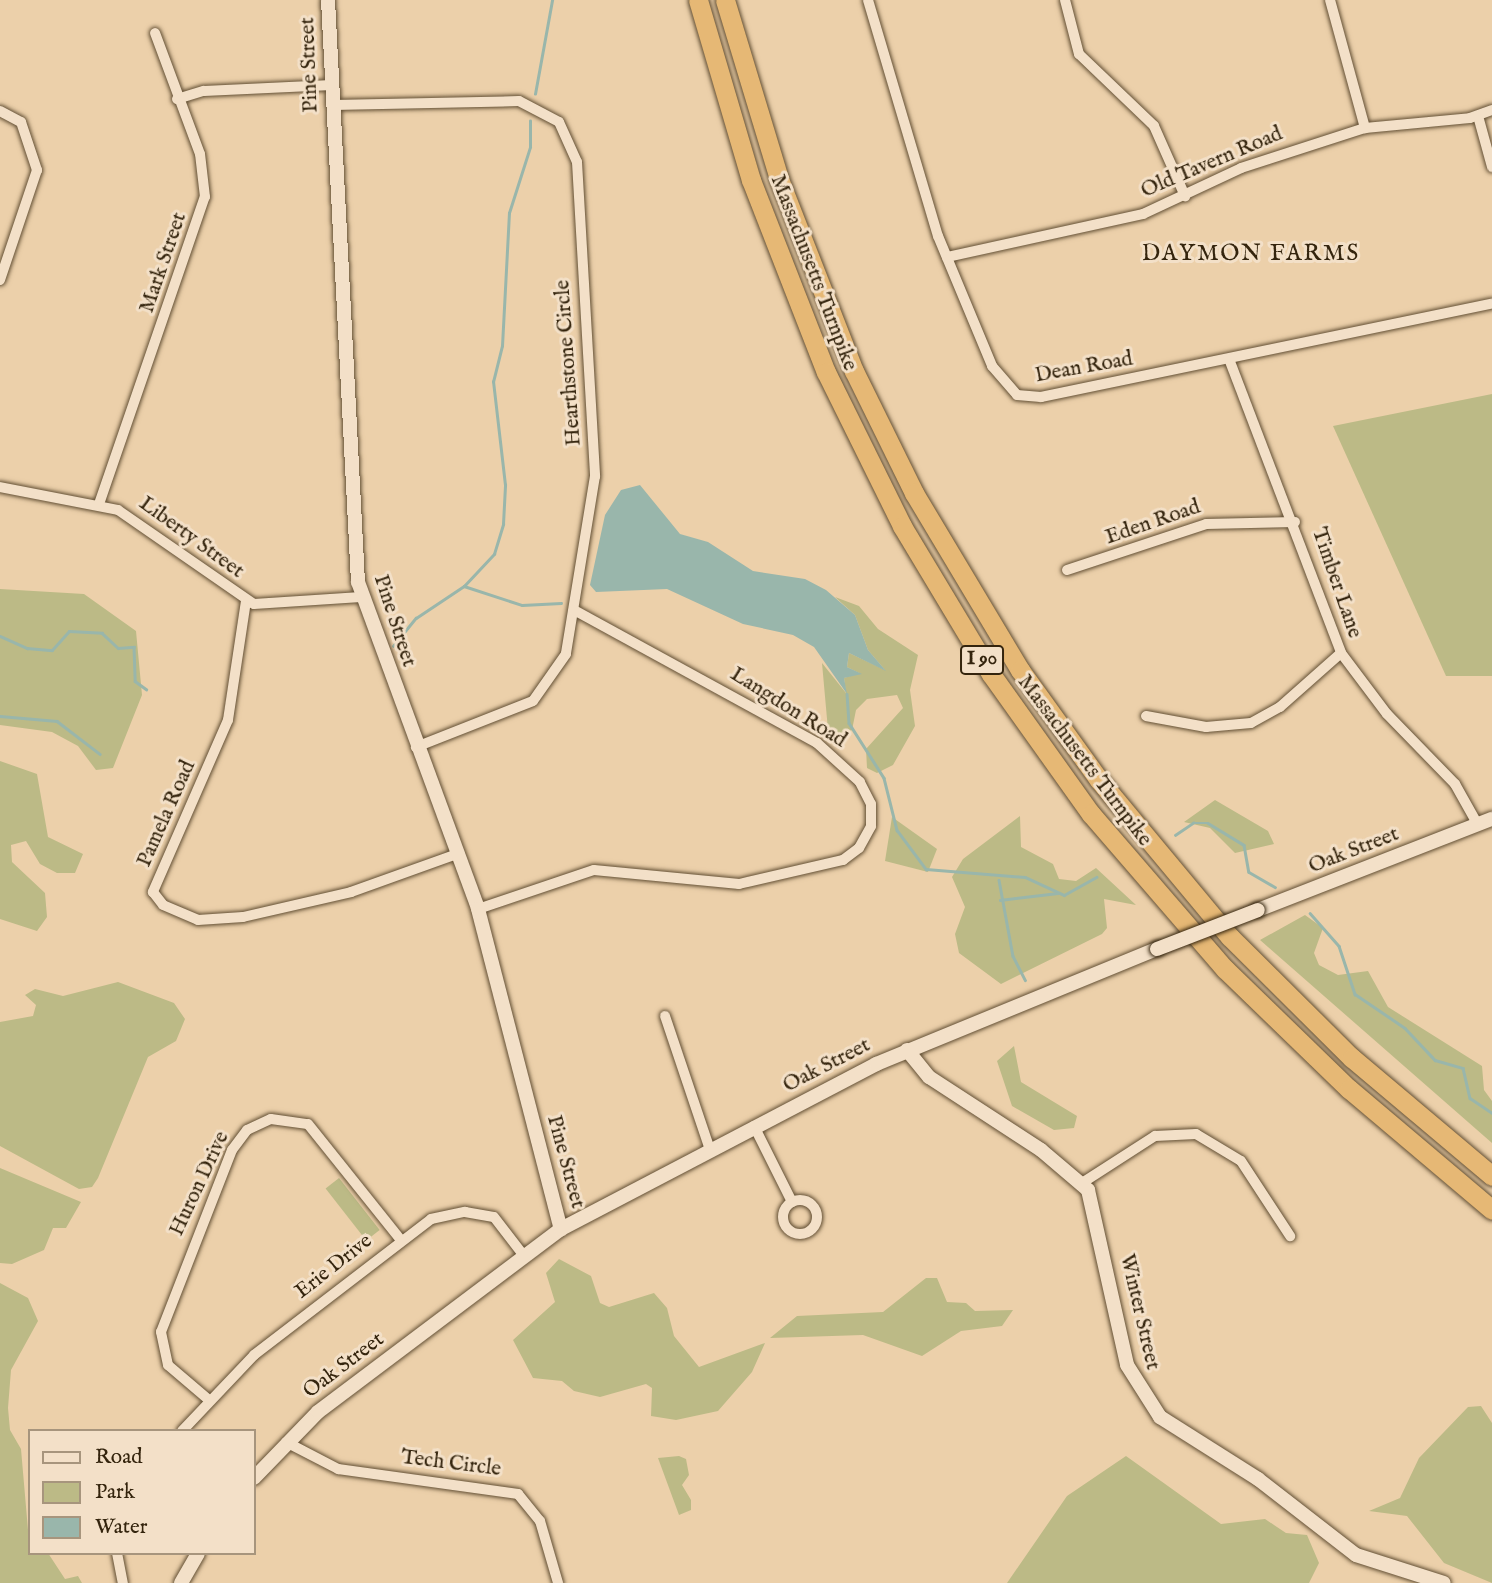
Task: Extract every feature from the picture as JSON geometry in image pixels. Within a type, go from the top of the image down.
[{"type":"highway","name":"Massachusetts Turnpike","points":[[698,0],[751,180],[826,372],[897,516],[991,674],[1098,822],[1225,969],[1357,1097],[1492,1210]]},
{"type":"highway","name":"Massachusetts Turnpike","points":[[725,0],[783,190],[854,371],[914,493],[1013,660],[1098,780],[1230,937],[1361,1066],[1492,1175]]},
{"type":"main road","name":"Pine Street","points":[[328,0],[351,533],[361,597],[478,909],[561,1229]]},
{"type":"main road","name":"Oak Street","points":[[256,1476],[286,1442],[561,1229],[754,1126],[907,1050],[1157,949],[1492,819]]},
{"type":"main road","points":[[907,1050],[929,1077],[1082,1183]]},
{"type":"main road","name":"Winter Street","points":[[1082,1183],[1097,1216],[1126,1365],[1151,1408],[1258,1479],[1356,1555],[1444,1583]]},
{"type":"main road","points":[[181,1583],[197,1555]]},
{"type":"street","name":"Dean Road","points":[[868,0],[947,257],[996,374],[1017,395],[1041,397],[1492,304]]},
{"type":"street","points":[[1065,0],[1079,54],[1154,126],[1185,196]]},
{"type":"street","points":[[1330,0],[1365,128]]},
{"type":"street","name":"Mark Street","points":[[99,504],[203,208],[203,165],[155,33]]},
{"type":"street","points":[[177,99],[204,90],[332,85]]},
{"type":"street","name":"Hearthstone Circle","points":[[332,106],[507,99],[545,110],[570,137],[578,169],[595,467],[574,610],[563,661],[541,695],[416,747]]},
{"type":"street","name":"Old Tavern Road","points":[[947,257],[1130,218],[1262,160],[1365,128],[1478,116],[1492,110]]},
{"type":"street","points":[[0,111],[21,122],[37,170],[0,280]]},
{"type":"street","points":[[1478,116],[1492,167]]},
{"type":"street","name":"Timber Lane","points":[[1229,359],[1295,522],[1340,653],[1387,714],[1455,784],[1478,825]]},
{"type":"street","name":"Liberty Street","points":[[0,487],[99,504],[137,520],[246,601],[282,606],[361,597]]},
{"type":"street","name":"Eden Road","points":[[1067,570],[1206,524],[1295,522]]},
{"type":"street","name":"Pamela Road","points":[[246,601],[228,720],[153,892],[163,905],[198,919],[243,917],[359,889],[457,854]]},
{"type":"street","name":"Langdon Road","points":[[478,909],[594,870],[713,886],[751,881],[843,860],[859,848],[871,826],[871,804],[860,782],[817,743],[574,610]]},
{"type":"street","points":[[1146,716],[1206,727],[1251,723],[1288,701],[1340,653]]},
{"type":"street","points":[[665,1016],[710,1150]]},
{"type":"street","name":"Huron Drive","points":[[209,1400],[168,1365],[162,1325],[232,1150],[247,1130],[271,1119],[308,1124],[401,1240]]},
{"type":"street","points":[[754,1126],[792,1202]]},
{"type":"street","points":[[1082,1183],[1156,1136],[1196,1134],[1241,1161],[1290,1236]]},
{"type":"street","name":"Erie Drive","points":[[184,1429],[262,1348],[401,1240],[440,1216],[480,1212],[503,1221],[524,1256]]},
{"type":"street","name":"Tech Circle","points":[[286,1442],[330,1467],[517,1494],[540,1521],[558,1583]]},
{"type":"street","points":[[117,1555],[123,1583]]},
{"type":"green space","points":[[1492,394],[1492,676],[1446,676],[1333,426]]},
{"type":"green space","points":[[0,589],[84,594],[136,631],[142,695],[113,768],[96,770],[78,746],[52,732],[0,725]]},
{"type":"green space","points":[[835,597],[859,606],[878,629],[918,655],[910,690],[915,726],[893,765],[877,773],[867,768],[866,749],[903,708],[897,695],[867,699],[856,710],[852,730],[844,736],[828,730],[822,663],[846,693],[844,678],[859,673],[847,667],[849,653],[885,670],[868,650],[855,615]]},
{"type":"green space","points":[[0,761],[37,774],[48,837],[83,854],[75,873],[57,873],[40,864],[26,841],[11,845],[12,862],[45,893],[47,917],[37,931],[0,919]]},
{"type":"green space","points":[[1215,800],[1268,831],[1274,844],[1235,853],[1210,828],[1184,822]]},
{"type":"green space","points":[[1020,816],[1021,847],[1053,864],[1059,879],[1076,881],[1096,868],[1136,905],[1104,899],[1107,928],[1102,934],[1001,984],[959,953],[955,934],[965,907],[952,877],[963,859]]},
{"type":"green space","points":[[892,817],[937,849],[928,872],[885,861]]},
{"type":"green space","points":[[1305,915],[1323,928],[1314,953],[1319,965],[1338,975],[1368,971],[1388,1007],[1482,1066],[1484,1090],[1492,1101],[1492,1143],[1260,940]]},
{"type":"green space","points":[[118,982],[174,1003],[185,1019],[176,1041],[148,1057],[98,1178],[92,1187],[79,1189],[0,1146],[0,1022],[33,1016],[36,1005],[25,995],[35,989],[63,996]]},
{"type":"green space","points":[[1014,1046],[1021,1082],[1077,1116],[1074,1128],[1054,1130],[1012,1106],[997,1061]]},
{"type":"green space","points":[[0,1168],[81,1202],[66,1228],[53,1228],[44,1250],[12,1264],[0,1263]]},
{"type":"green space","points":[[339,1178],[380,1230],[366,1240],[326,1188]]},
{"type":"green space","points":[[559,1259],[591,1276],[600,1303],[609,1307],[654,1293],[667,1308],[674,1336],[699,1367],[765,1343],[752,1372],[718,1411],[676,1420],[651,1416],[652,1388],[646,1384],[600,1397],[574,1391],[562,1381],[533,1378],[513,1340],[555,1302],[546,1273]]},
{"type":"green space","points":[[926,1278],[937,1278],[947,1302],[966,1303],[975,1311],[1013,1310],[1002,1326],[961,1331],[922,1356],[863,1335],[770,1338],[797,1316],[883,1312]]},
{"type":"green space","points":[[0,1283],[28,1298],[38,1321],[11,1370],[8,1408],[10,1430],[21,1449],[28,1555],[49,1555],[65,1579],[78,1576],[82,1583],[0,1583]]},
{"type":"green space","points":[[1481,1406],[1492,1423],[1492,1583],[1444,1563],[1407,1516],[1369,1511],[1400,1498],[1419,1458],[1468,1407]]},
{"type":"green space","points":[[679,1456],[686,1459],[689,1475],[682,1485],[691,1500],[691,1510],[679,1515],[658,1458]]},
{"type":"green space","points":[[1126,1456],[1221,1524],[1265,1519],[1286,1533],[1307,1535],[1319,1563],[1309,1583],[1007,1583],[1067,1496]]},
{"type":"water","points":[[640,485],[680,534],[708,542],[753,571],[805,579],[826,590],[855,615],[868,650],[886,671],[849,653],[847,667],[862,674],[844,678],[847,694],[814,647],[793,635],[743,624],[667,589],[596,592],[590,585],[605,515],[621,490]]},
{"type":"waterway","points":[[535,94],[552,0]]},
{"type":"waterway","points":[[464,586],[494,554],[503,524],[505,485],[493,382],[502,346],[509,213],[530,147],[530,121]]},
{"type":"waterway","points":[[393,646],[416,618],[464,586],[522,605],[561,603]]},
{"type":"waterway","points":[[0,636],[27,648],[52,650],[69,631],[102,633],[118,648],[134,647],[135,681],[146,689]]},
{"type":"waterway","points":[[847,694],[849,723],[884,778],[897,830],[926,869],[1025,877],[1064,895],[1096,877]]},
{"type":"waterway","points":[[0,716],[57,721],[100,754]]},
{"type":"waterway","points":[[1175,835],[1193,823],[1208,823],[1244,845],[1249,872],[1275,887]]},
{"type":"waterway","points":[[999,880],[1013,956],[1025,980]]},
{"type":"waterway","points":[[1000,900],[1058,893]]},
{"type":"waterway","points":[[1310,913],[1339,946],[1355,994],[1405,1028],[1435,1060],[1463,1068],[1470,1098],[1492,1113]]},
{"type":"district","name":"DAYMON FARMS","points":[[1251,254]]}]
